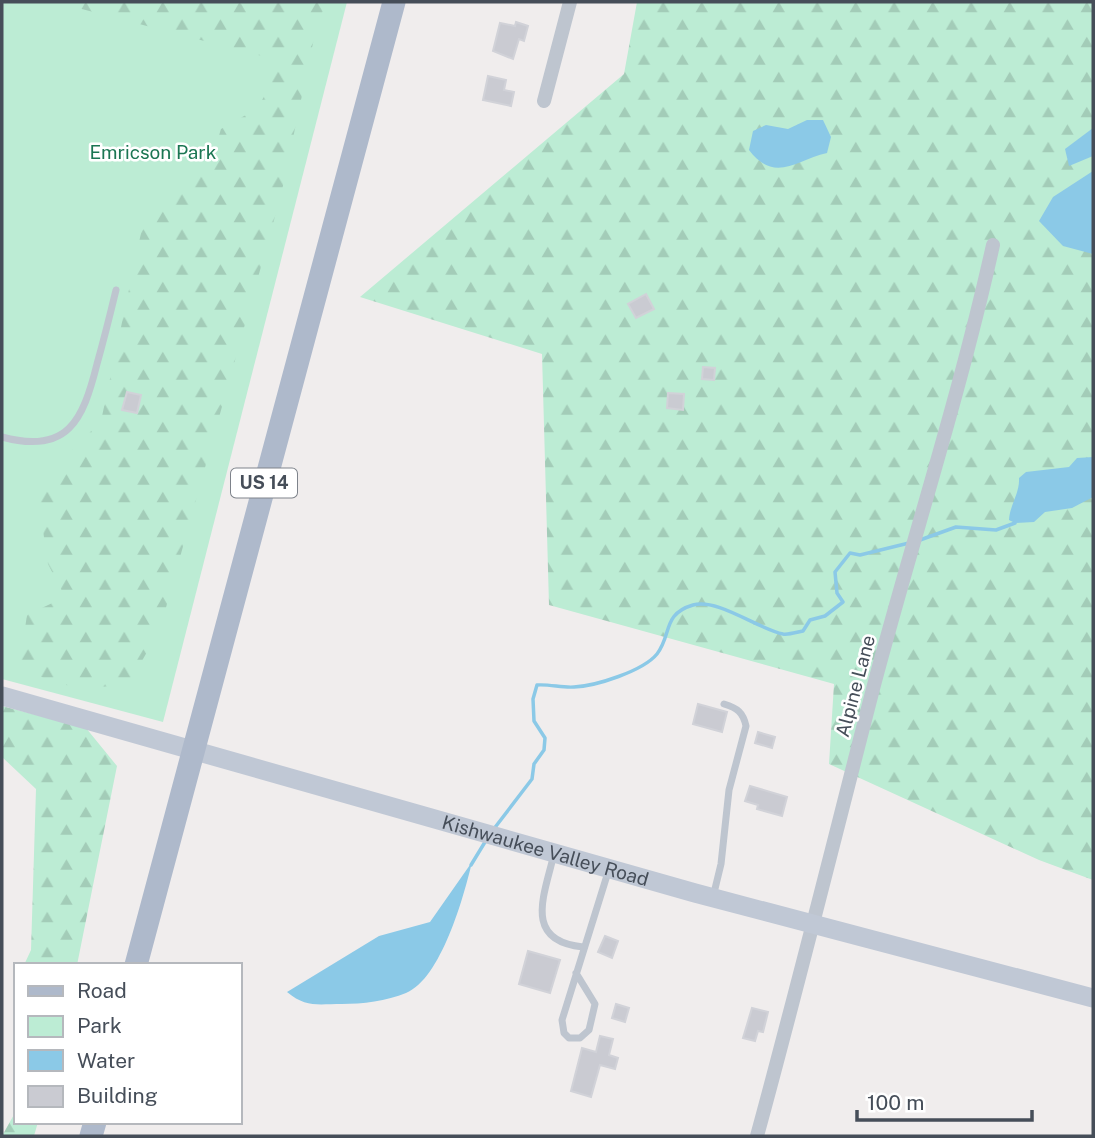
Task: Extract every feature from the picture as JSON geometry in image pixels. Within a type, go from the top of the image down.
[{"type":"main road","name":"US 14","points":[[137,963],[394,2]]},
{"type":"street","points":[[544,102],[570,2]]},
{"type":"street","name":"Alpine Lane","points":[[757,1136],[815,925],[875,684],[973,334],[993,245]]},
{"type":"street","name":"Kishwaukee Valley Road","points":[[2,696],[713,897],[1093,998]]},
{"type":"lane","points":[[2,437],[47,442],[61,435],[75,422],[88,402],[116,290]]},
{"type":"lane","points":[[713,897],[721,864],[729,790],[746,726],[744,716],[736,708],[724,704]]},
{"type":"lane","points":[[554,852],[541,919],[550,937],[560,944],[583,947]]},
{"type":"lane","points":[[576,973],[596,1004],[589,1030],[580,1038],[569,1038],[564,1032],[562,1020],[583,947],[610,868]]},
{"type":"green space","name":"Emricson Park","points":[[2,2],[347,2],[163,722],[2,679]]},
{"type":"green space","points":[[55,2],[235,2],[259,8],[272,2],[327,2],[317,24],[281,195],[160,629],[130,682],[98,687],[61,684],[19,668],[27,615],[65,597],[48,564],[38,497],[52,471],[101,421],[144,219],[178,186],[200,171],[216,145],[221,129],[258,108],[274,77],[262,56]]},
{"type":"green space","points":[[637,2],[1093,2],[1093,880],[1039,860],[829,764],[834,684],[549,605],[542,354],[360,297],[624,74]]},
{"type":"green space","points":[[2,706],[86,728],[117,766],[77,963],[25,963],[31,950],[36,789],[2,757]]},
{"type":"green space","points":[[14,1115],[14,1124],[37,1124],[34,1136],[2,1136]]},
{"type":"water","points":[[807,120],[823,120],[831,137],[827,153],[777,168],[768,166],[749,150],[753,131],[766,125],[788,129]]},
{"type":"water","points":[[1093,128],[1093,156],[1069,166],[1065,149]]},
{"type":"water","points":[[1093,171],[1093,254],[1063,246],[1039,221],[1053,197]]},
{"type":"water","points":[[1093,457],[1093,497],[1072,508],[1045,512],[1034,522],[1015,523],[1009,520],[1019,478],[1026,472],[1069,467],[1077,458]]},
{"type":"water","points":[[472,862],[449,935],[430,971],[419,985],[391,998],[350,1004],[306,1003],[287,992],[379,936],[430,922]]},
{"type":"building","points":[[516,22],[528,26],[524,41],[519,39],[513,59],[493,51],[500,23],[515,26]]},
{"type":"building","points":[[488,76],[506,80],[504,90],[514,92],[511,106],[483,100]]},
{"type":"building","points":[[646,294],[654,309],[636,318],[628,304]]},
{"type":"building","points":[[703,367],[715,368],[714,380],[702,379]]},
{"type":"building","points":[[127,392],[141,395],[137,413],[122,410]]},
{"type":"building","points":[[668,393],[684,394],[683,410],[667,408]]},
{"type":"building","points":[[698,704],[727,712],[722,732],[693,724]]},
{"type":"building","points":[[758,732],[775,737],[772,748],[755,743]]},
{"type":"building","points":[[750,786],[787,797],[782,816],[757,809],[758,805],[745,801]]},
{"type":"building","points":[[605,936],[618,941],[612,958],[598,952]]},
{"type":"building","points":[[528,951],[560,960],[550,993],[519,984]]},
{"type":"building","points":[[616,1004],[629,1008],[625,1022],[612,1018]]},
{"type":"building","points":[[752,1008],[768,1012],[763,1032],[758,1031],[755,1041],[743,1038]]},
{"type":"building","points":[[600,1036],[613,1039],[609,1055],[618,1058],[615,1069],[600,1065],[591,1097],[571,1091],[582,1048],[596,1052]]},
{"type":"waterway","points":[[920,540],[956,527],[996,530],[1015,523]]},
{"type":"waterway","points":[[493,830],[532,779],[534,764],[544,750],[545,738],[534,721],[533,699],[537,685],[583,686],[606,681],[641,666],[662,647],[676,614],[693,605],[714,606],[783,634],[803,631],[810,620],[825,616],[843,602],[837,593],[835,572],[850,553],[860,555],[909,543]]},
{"type":"waterway","points":[[471,865],[485,842]]}]
